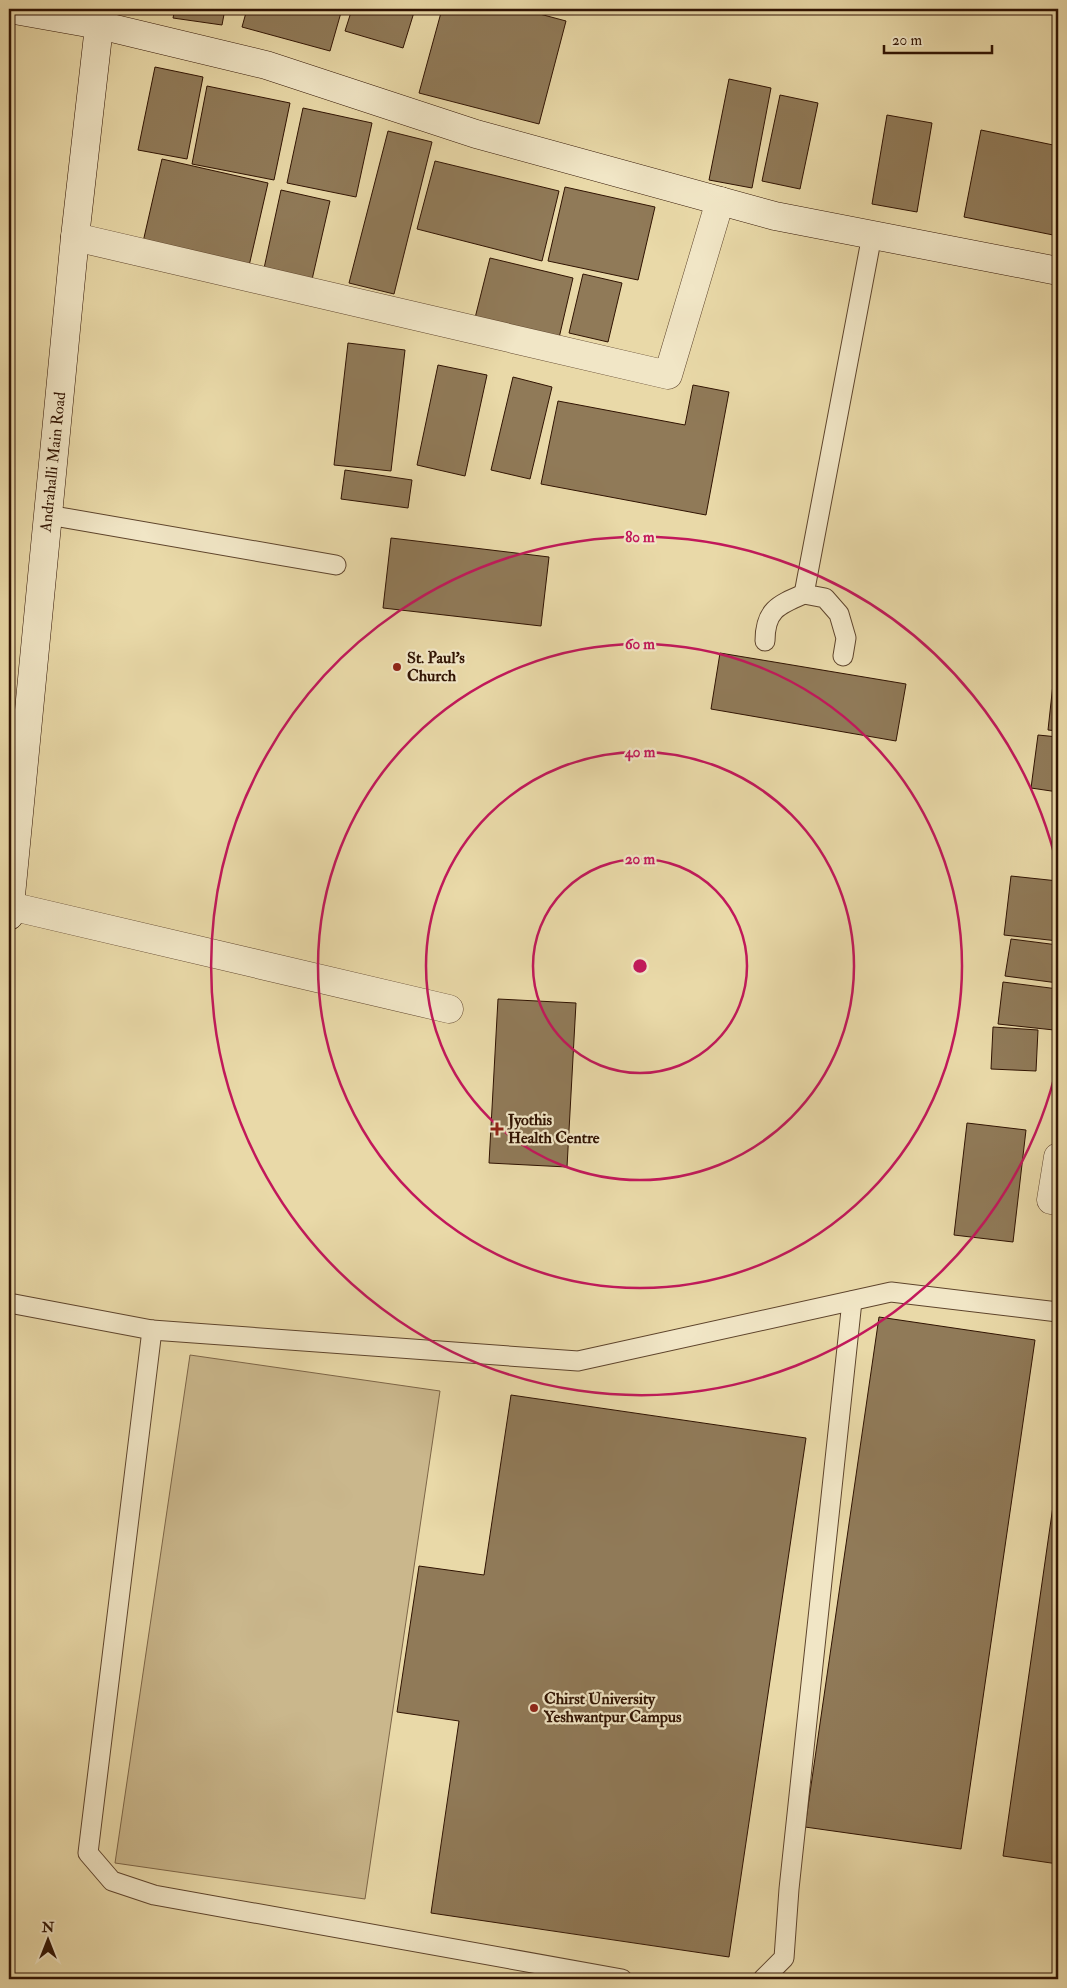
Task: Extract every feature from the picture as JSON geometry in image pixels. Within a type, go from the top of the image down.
[{"type":"street","points":[[9,9],[100,17],[266,65],[476,134],[775,216],[1058,271]]},
{"type":"street","name":"Andrahalli Main Road","points":[[9,911],[75,237],[100,17]]},
{"type":"street","points":[[75,237],[668,375],[720,201]]},
{"type":"street","points":[[9,911],[449,1009]]},
{"type":"street","points":[[1051,1200],[1058,1157]]},
{"type":"lane","points":[[804,594],[872,235]]},
{"type":"lane","points":[[48,515],[336,564]]},
{"type":"lane","points":[[765,641],[765,630],[769,614],[782,603],[804,594],[825,598],[838,614],[846,638],[843,656]]},
{"type":"lane","points":[[9,1303],[152,1330],[578,1361],[891,1292],[1058,1312]]},
{"type":"lane","points":[[763,1979],[784,1958],[791,1870],[852,1301]]},
{"type":"lane","points":[[152,1330],[88,1853],[112,1881],[154,1895],[622,1979]]},
{"type":"shaded area","points":[[190,1355],[440,1391],[365,1899],[115,1863]]},
{"type":"building","points":[[175,9],[225,9],[222,25],[173,18]]},
{"type":"building","points":[[247,9],[342,9],[330,51],[242,27]]},
{"type":"building","points":[[352,9],[415,9],[403,48],[345,31]]},
{"type":"building","points":[[442,9],[521,9],[566,21],[539,124],[419,93]]},
{"type":"building","points":[[155,67],[203,77],[187,159],[138,150]]},
{"type":"building","points":[[729,79],[771,88],[752,188],[709,180]]},
{"type":"building","points":[[207,86],[290,103],[274,180],[192,164]]},
{"type":"building","points":[[780,95],[818,103],[800,189],[762,181]]},
{"type":"building","points":[[303,108],[372,123],[356,197],[287,183]]},
{"type":"building","points":[[887,115],[932,123],[917,212],[872,204]]},
{"type":"building","points":[[981,130],[1058,146],[1058,236],[964,217]]},
{"type":"building","points":[[388,131],[432,142],[394,294],[349,283]]},
{"type":"building","points":[[162,159],[268,183],[249,266],[143,242]]},
{"type":"building","points":[[435,161],[559,191],[542,261],[417,229]]},
{"type":"building","points":[[565,187],[655,207],[638,280],[548,261]]},
{"type":"building","points":[[281,190],[330,201],[311,284],[263,273]]},
{"type":"building","points":[[490,258],[573,278],[559,338],[475,318]]},
{"type":"building","points":[[583,274],[622,283],[608,342],[569,333]]},
{"type":"building","points":[[348,343],[405,350],[391,471],[334,465]]},
{"type":"building","points":[[438,365],[487,375],[465,476],[417,465]]},
{"type":"building","points":[[513,377],[552,387],[530,479],[491,470]]},
{"type":"building","points":[[693,385],[729,392],[706,515],[541,484],[558,401],[685,425]]},
{"type":"building","points":[[345,470],[412,480],[408,508],[341,499]]},
{"type":"building","points":[[391,538],[549,557],[541,626],[383,608]]},
{"type":"building","points":[[720,653],[906,684],[896,741],[711,709]]},
{"type":"building","points":[[1053,684],[1058,684],[1058,731],[1048,730]]},
{"type":"building","points":[[1038,735],[1058,737],[1058,792],[1031,788]]},
{"type":"building","points":[[1011,876],[1058,881],[1058,941],[1004,935]]},
{"type":"building","points":[[1011,939],[1058,945],[1058,983],[1005,976]]},
{"type":"building","points":[[1003,982],[1058,989],[1054,1030],[998,1024]]},
{"type":"building","points":[[498,999],[576,1003],[567,1167],[489,1163]]},
{"type":"building","points":[[993,1027],[1038,1030],[1036,1071],[991,1069]]},
{"type":"building","points":[[967,1123],[1026,1130],[1013,1242],[954,1235]]},
{"type":"building","points":[[879,1317],[1035,1340],[961,1849],[805,1827]]},
{"type":"building","points":[[511,1395],[806,1438],[729,1957],[431,1913],[459,1721],[397,1712],[419,1566],[484,1575]]},
{"type":"building","points":[[1058,1471],[1058,1864],[1003,1856]]},
{"type":"place","name":"St. Paul's Church","points":[[397,667]]},
{"type":"place","name":"Jyothis Health Centre","points":[[497,1129]]},
{"type":"place","name":"Chirst University Yeshwantpur Campus","points":[[534,1708]]}]
